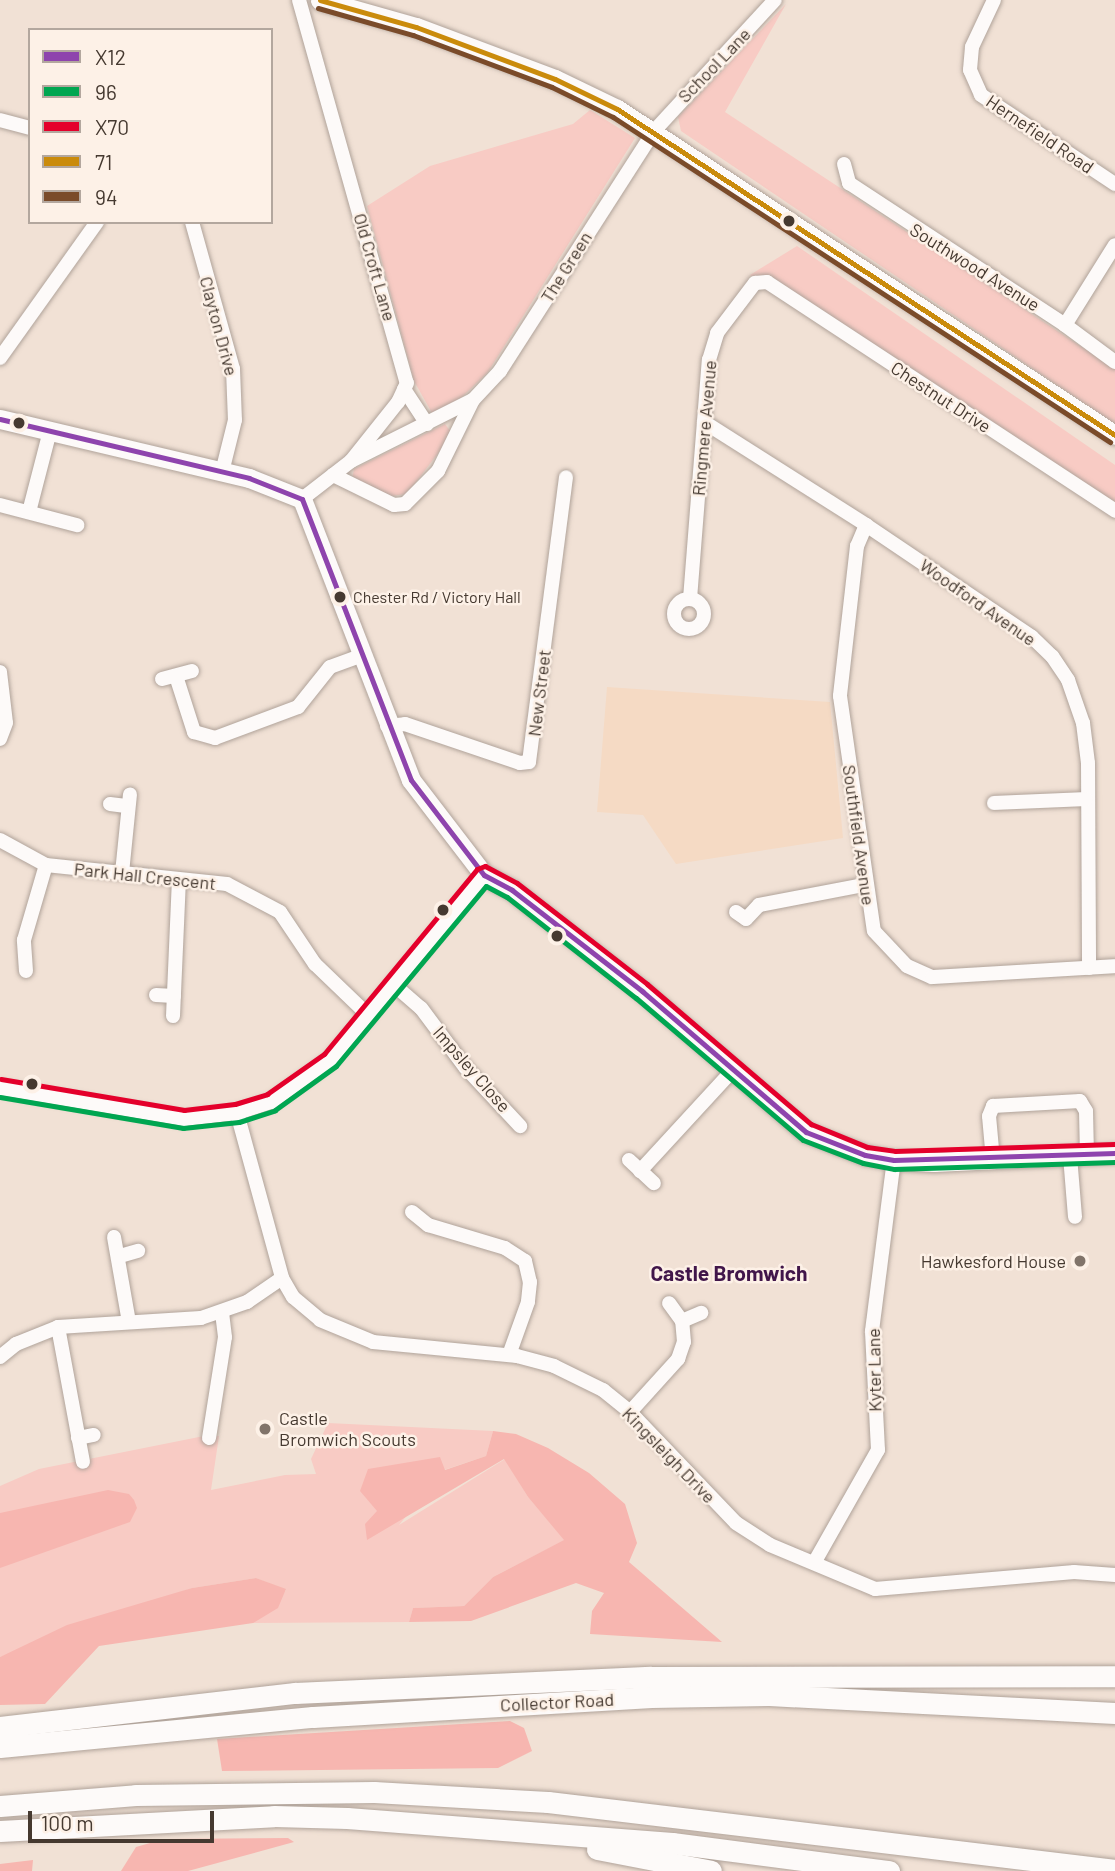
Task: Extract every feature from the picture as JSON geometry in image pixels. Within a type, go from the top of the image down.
[{"type":"highway","name":"Collector Road","points":[[1,1741],[295,1693],[596,1679],[1115,1676]]},
{"type":"highway","name":"Collector Road","points":[[1,1741],[313,1717],[650,1696],[782,1695],[1115,1713]]},
{"type":"highway","points":[[0,1806],[164,1794],[374,1792],[548,1802],[1115,1870]]},
{"type":"highway","points":[[0,1831],[274,1816],[454,1824],[672,1843],[886,1870]]},
{"type":"highway","points":[[454,1824],[711,1871]]},
{"type":"highway","points":[[769,1827],[1020,1871]]},
{"type":"main road","points":[[320,0],[416,27],[555,79],[654,131],[1115,435]]},
{"type":"main road","points":[[0,419],[276,486],[302,499],[363,655],[387,726],[411,780],[484,875],[512,890],[642,991],[806,1132],[865,1155],[894,1160],[993,1160],[1115,1153]]},
{"type":"street","name":"Old Croft Lane","points":[[299,0],[406,376],[404,389]]},
{"type":"street","name":"School Lane","points":[[654,131],[775,0]]},
{"type":"street","name":"Hernefield Road","points":[[994,0],[972,47],[970,70],[981,95],[1115,184]]},
{"type":"street","points":[[0,120],[28,127]]},
{"type":"street","name":"The Green","points":[[333,475],[394,505],[405,504],[438,471],[473,400],[500,371],[654,131]]},
{"type":"street","name":"Southwood Avenue","points":[[844,164],[849,183],[1065,324],[1115,362]]},
{"type":"street","points":[[0,358],[96,224]]},
{"type":"street","name":"Clayton Drive","points":[[193,224],[233,369],[235,420],[222,472]]},
{"type":"street","points":[[1065,324],[1115,245]]},
{"type":"street","name":"Ringmere Avenue","points":[[690,599],[709,360],[717,333],[744,292],[755,283],[767,282]]},
{"type":"street","name":"Chestnut Drive","points":[[767,282],[1115,511]]},
{"type":"street","points":[[302,499],[351,461],[404,389],[427,424]]},
{"type":"street","name":"The Green","points":[[351,461],[473,400]]},
{"type":"street","name":"Woodford Avenue","points":[[704,422],[866,524],[1032,637],[1052,656],[1068,680],[1083,723],[1089,968]]},
{"type":"street","points":[[29,512],[50,431]]},
{"type":"street","name":"New Street","points":[[387,726],[405,724],[520,763],[529,762],[566,477]]},
{"type":"street","points":[[0,505],[77,524]]},
{"type":"street","name":"Southfield Avenue","points":[[866,524],[857,545],[840,696],[864,884],[874,931],[888,951],[907,966],[932,977],[1115,966]]},
{"type":"street","points":[[192,671],[169,678],[194,732],[215,738],[298,707],[330,667],[363,655]]},
{"type":"street","points":[[0,672],[6,723],[0,739]]},
{"type":"street","points":[[994,804],[1086,799]]},
{"type":"street","points":[[110,804],[128,800],[122,873]]},
{"type":"street","name":"Park Hall Crescent","points":[[0,840],[47,865],[227,884],[279,912],[315,964],[369,1015]]},
{"type":"street","points":[[26,971],[24,940],[47,865]]},
{"type":"street","points":[[0,1088],[184,1119],[237,1113],[298,1087],[330,1060],[484,875]]},
{"type":"street","points":[[173,1016],[179,881]]},
{"type":"street","points":[[736,912],[747,919],[759,905],[864,884]]},
{"type":"street","name":"Impsley Close","points":[[393,984],[421,1008],[465,1067],[520,1126]]},
{"type":"street","points":[[156,995],[174,996]]},
{"type":"street","points":[[640,1171],[733,1070]]},
{"type":"street","points":[[993,1160],[989,1116],[993,1106],[1080,1101],[1086,1111],[1079,1156],[1075,1217]]},
{"type":"street","name":"Kingsleigh Drive","points":[[237,1113],[282,1278],[293,1297],[320,1320],[350,1335],[373,1342],[509,1355],[554,1366],[603,1390],[630,1412],[736,1522],[814,1563],[875,1589],[894,1591],[1074,1572],[1115,1575]]},
{"type":"street","points":[[629,1160],[654,1183]]},
{"type":"street","name":"Kyter Lane","points":[[814,1563],[878,1450],[872,1331],[894,1160]]},
{"type":"street","points":[[412,1212],[428,1225],[505,1248],[525,1261],[530,1282],[528,1302],[509,1355]]},
{"type":"street","points":[[114,1237],[120,1256],[129,1322]]},
{"type":"street","points":[[120,1256],[138,1251]]},
{"type":"street","points":[[0,1357],[16,1344],[58,1327],[129,1322],[172,1323],[222,1312],[282,1278]]},
{"type":"street","points":[[630,1412],[678,1359],[684,1342],[682,1321],[669,1303]]},
{"type":"street","points":[[209,1438],[225,1337],[222,1312]]},
{"type":"street","points":[[682,1321],[701,1313]]},
{"type":"street","points":[[58,1327],[83,1462]]},
{"type":"street","points":[[78,1438],[94,1435]]},
{"type":"shaded area","points":[[786,4],[725,112],[1115,369],[1115,424],[681,131],[678,117]]},
{"type":"shaded area","points":[[590,110],[635,138],[488,372],[459,400],[432,413],[414,381],[367,206],[430,166],[573,124]]},
{"type":"shaded area","points":[[797,246],[1115,465],[1115,507],[750,275]]},
{"type":"shaded area","points":[[445,424],[451,432],[407,494],[392,496],[352,480],[354,469]]},
{"type":"shaded area","points":[[607,687],[830,702],[843,838],[676,864],[643,815],[597,812]]},
{"type":"shaded area","points":[[328,1423],[493,1431],[486,1456],[444,1470],[399,1525],[505,1459],[528,1497],[565,1540],[493,1577],[464,1606],[413,1608],[409,1622],[250,1623],[286,1590],[256,1578],[192,1588],[0,1657],[0,1486],[39,1469],[204,1436],[219,1436],[211,1490],[285,1475],[316,1474],[311,1459]]},
{"type":"shaded area","points":[[493,1431],[516,1434],[548,1448],[589,1473],[625,1504],[637,1543],[629,1562],[722,1642],[590,1634],[592,1611],[604,1593],[576,1583],[471,1621],[409,1622],[413,1608],[464,1606],[493,1577],[564,1540],[528,1497],[504,1459],[367,1540],[365,1524],[377,1511],[360,1491],[368,1469],[440,1457],[445,1470],[486,1456]]},
{"type":"shaded area","points":[[108,1490],[129,1494],[134,1500],[137,1508],[130,1522],[0,1568],[0,1513]]},
{"type":"shaded area","points":[[256,1578],[286,1589],[278,1608],[253,1623],[99,1646],[45,1704],[0,1705],[0,1657],[67,1625],[192,1588]]},
{"type":"shaded area","points":[[510,1721],[524,1728],[532,1751],[498,1768],[222,1771],[217,1739]]},
{"type":"shaded area","points":[[288,1838],[294,1842],[188,1871],[121,1871],[136,1847],[164,1839]]},
{"type":"shaded area","points":[[33,1860],[32,1871],[0,1871],[0,1864]]},
{"type":"transit line","name":"71","points":[[320,0],[416,27],[555,79],[617,109],[1115,435]]},
{"type":"transit line","name":"94","points":[[318,8],[413,35],[552,87],[613,117],[1110,442]]},
{"type":"transit line","name":"X12","points":[[0,419],[249,478],[302,499],[411,780],[484,875],[512,890],[642,991],[806,1132],[865,1155],[894,1160],[1115,1153]]},
{"type":"transit line","name":"X70","points":[[1,1079],[184,1110],[235,1104],[267,1094],[324,1054],[477,869],[485,866],[517,883],[647,984],[811,1124],[867,1147],[895,1151],[1115,1144]]},
{"type":"transit line","name":"96","points":[[0,1097],[183,1128],[239,1122],[275,1110],[336,1066],[486,886],[507,897],[636,998],[803,1140],[863,1163],[894,1169],[1115,1162]]},
{"type":"place","name":"Chester Rd / Victory Hall","points":[[340,597]]},
{"type":"place","name":"Hawkesford House","points":[[1080,1261]]},
{"type":"place","name":"Castle Bromwich Scouts","points":[[265,1429]]},
{"type":"district","name":"Castle Bromwich","points":[[729,1273]]}]
